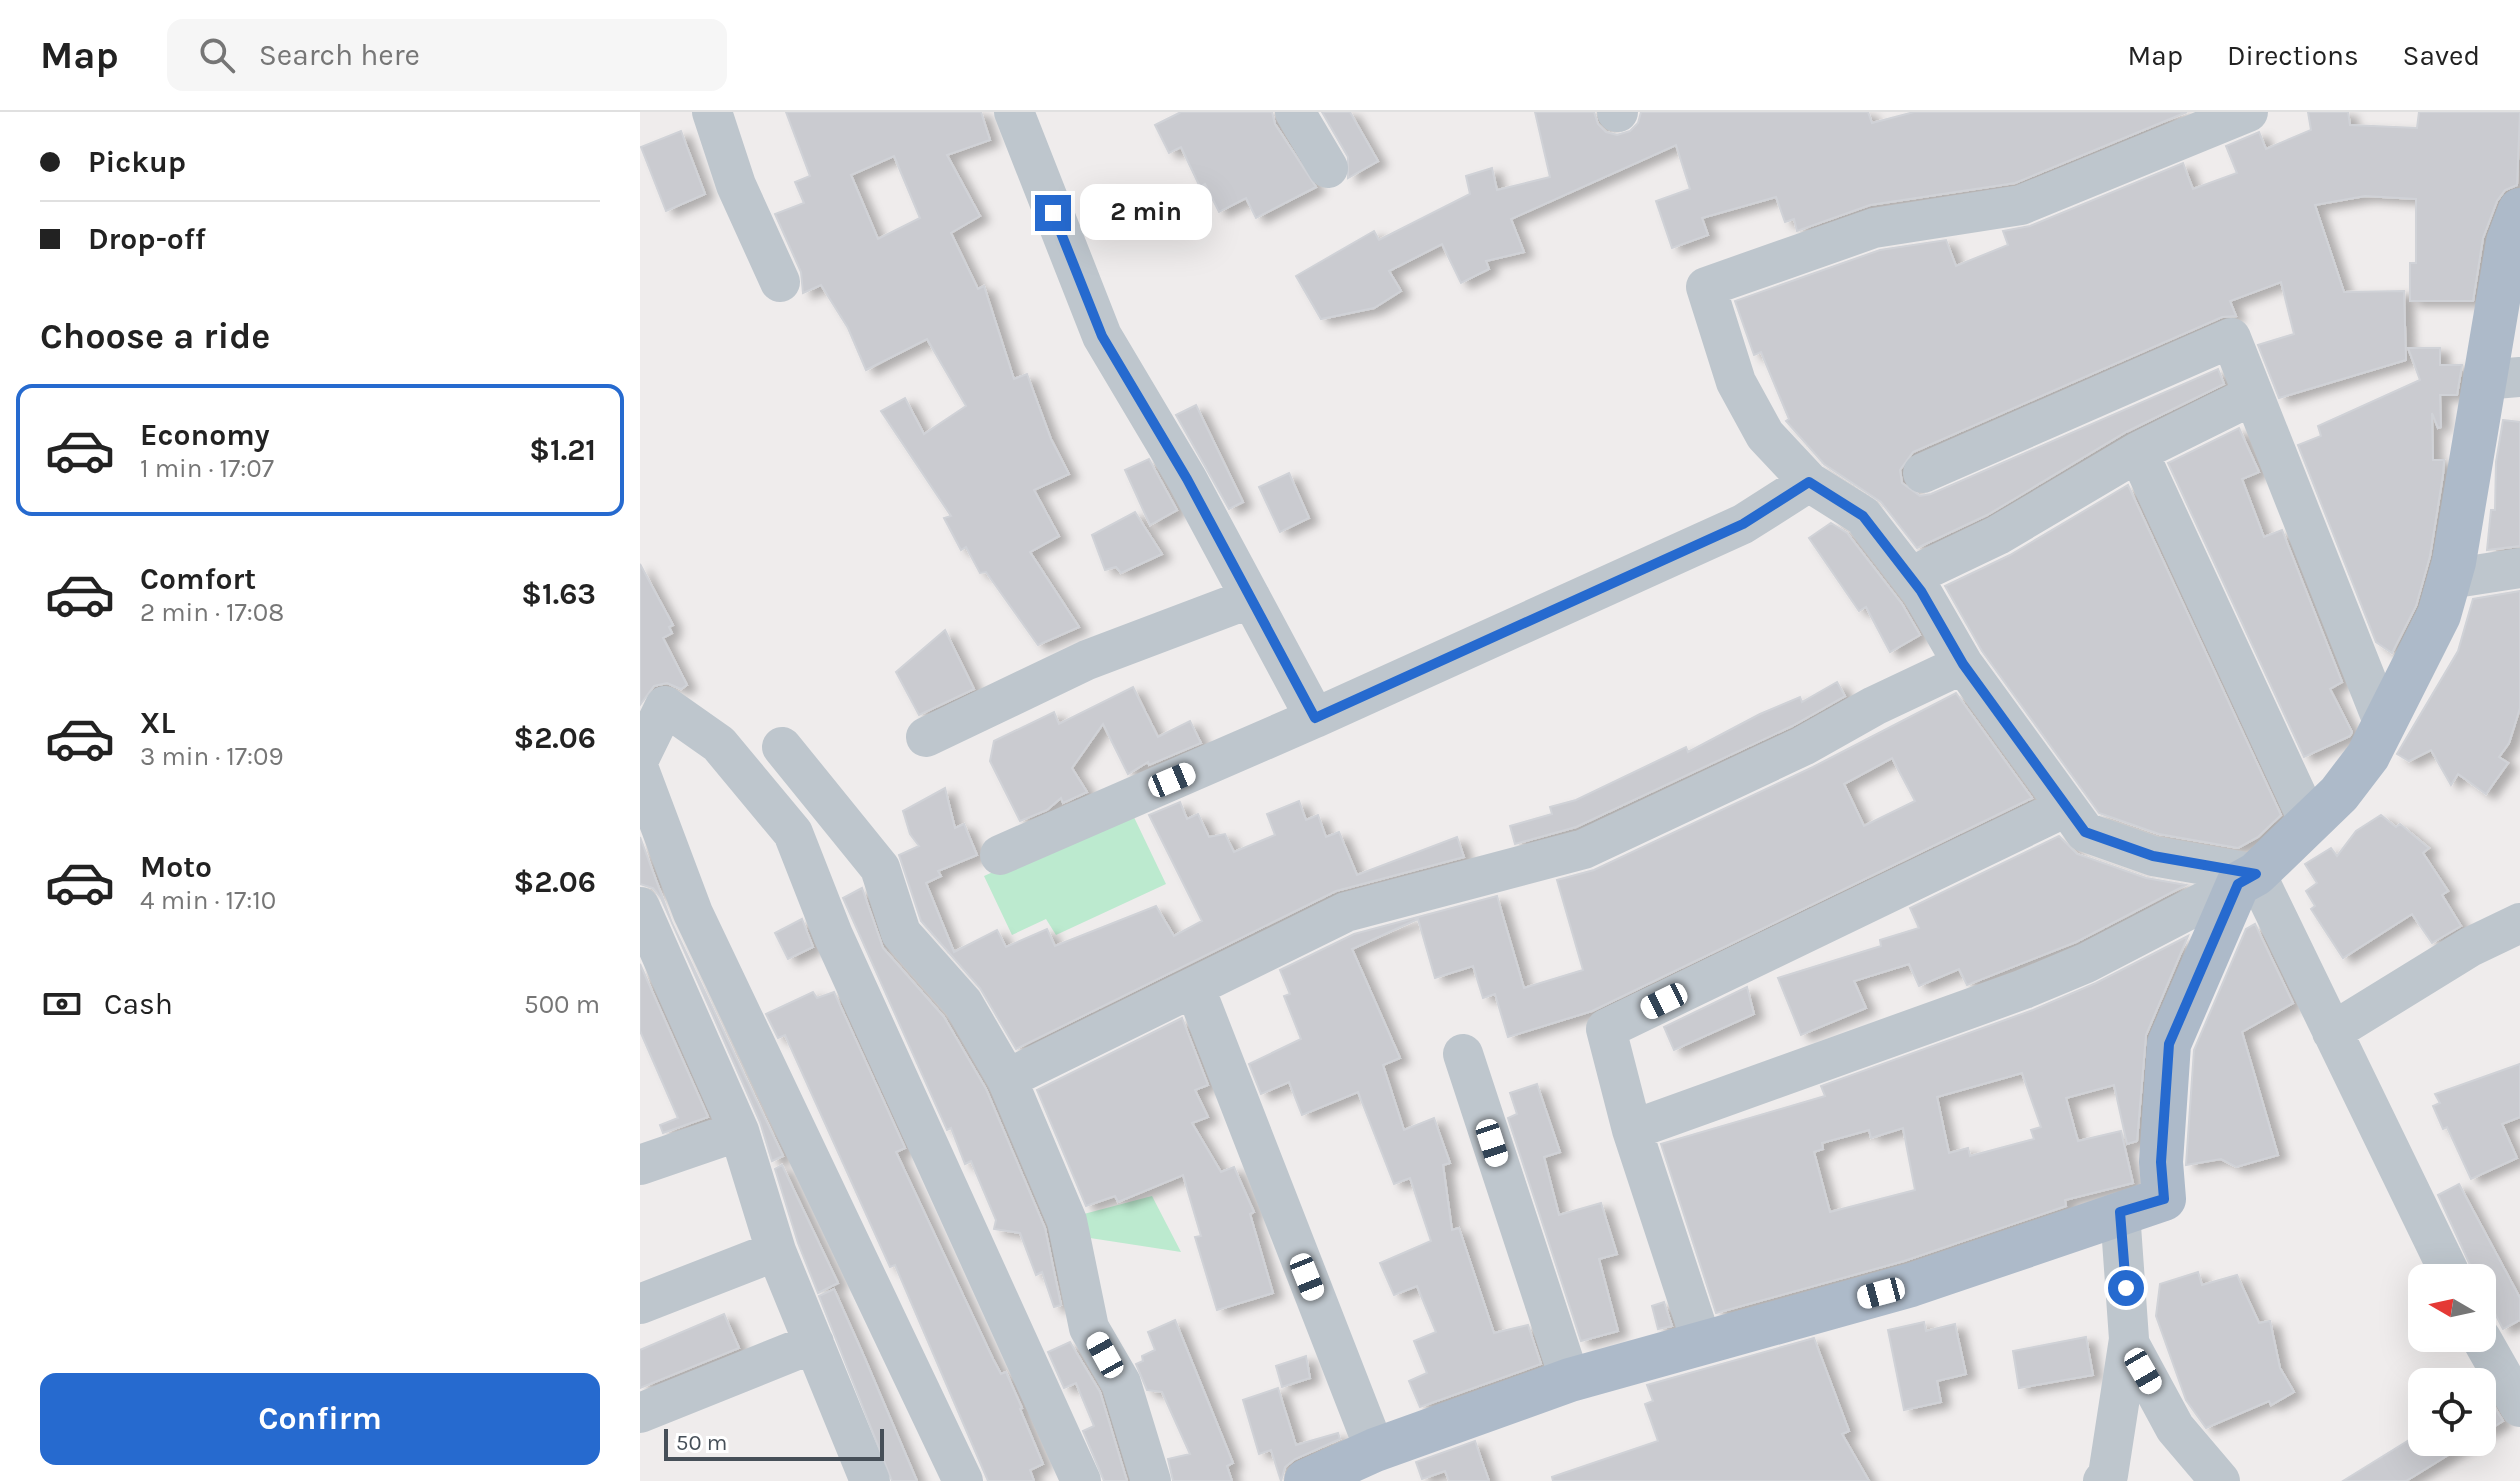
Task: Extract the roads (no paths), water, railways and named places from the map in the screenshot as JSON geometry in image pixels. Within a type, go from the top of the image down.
[{"type":"main road","points":[[1306,1481],[1375,1450],[1570,1380],[1911,1285],[2164,1199],[2161,1162],[2169,1044],[2247,879],[2310,824],[2339,794],[2368,756],[2439,615],[2501,379],[2508,242],[2520,210]]},
{"type":"street","points":[[712,112],[736,185],[780,282]]},
{"type":"street","points":[[1014,112],[1102,336],[1187,479],[1315,718]]},
{"type":"street","points":[[1295,112],[1328,168]]},
{"type":"street","points":[[2248,112],[2021,205],[1874,228],[1706,287],[1736,382],[1765,435],[1809,482],[1863,516],[1910,577],[1963,664],[2085,832],[2153,856],[2247,879],[2332,1032],[2445,1264]]},
{"type":"street","points":[[1923,473],[2231,338],[2383,722]]},
{"type":"street","points":[[1910,577],[1998,535],[2138,452],[2253,395]]},
{"type":"street","points":[[2138,452],[2310,824]]},
{"type":"street","points":[[1000,855],[1315,718],[1743,524],[1809,482]]},
{"type":"street","points":[[2449,579],[2520,568]]},
{"type":"street","points":[[926,737],[1087,660],[1251,598]]},
{"type":"street","points":[[1007,1079],[1195,988],[1275,944],[1346,912],[1584,849],[1803,746],[1874,706],[1963,664]]},
{"type":"street","points":[[640,757],[665,706],[719,744],[793,833],[833,935],[1081,1481]]},
{"type":"street","points":[[782,747],[880,868],[901,933],[963,1003],[1007,1079],[1067,1221],[1089,1328],[1121,1383],[1151,1481]]},
{"type":"street","points":[[640,772],[693,913],[963,1481]]},
{"type":"street","points":[[1702,1343],[1632,1130],[1606,1029],[2066,807]]},
{"type":"street","points":[[1632,1130],[2024,989],[2086,963],[2247,879]]},
{"type":"street","points":[[640,907],[739,1131],[776,1251],[870,1481]]},
{"type":"street","points":[[2332,1032],[2470,947],[2520,923]]},
{"type":"street","points":[[1195,988],[1375,1450]]},
{"type":"street","points":[[1463,1054],[1570,1380]]},
{"type":"street","points":[[640,1165],[739,1131]]},
{"type":"street","points":[[2103,1481],[2108,1475],[2129,1343],[2120,1212]]},
{"type":"street","points":[[640,1304],[776,1251]]},
{"type":"street","points":[[640,1413],[814,1343]]},
{"type":"street","points":[[2129,1343],[2175,1428],[2220,1481]]},
{"type":"street","points":[[2499,1357],[2520,1407]]}]
